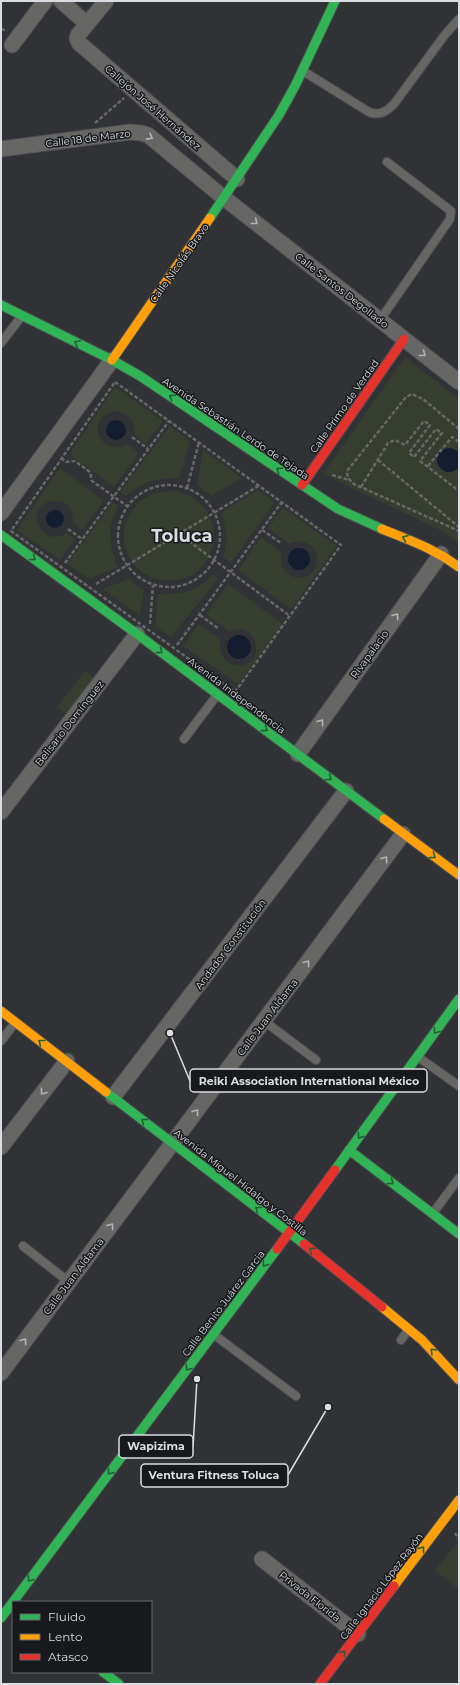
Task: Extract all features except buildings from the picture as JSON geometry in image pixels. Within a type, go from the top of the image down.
[{"type":"main road","name":"Calle Nicolás Bravo","points":[[112,360],[237,179],[279,115],[302,71],[335,1]]},
{"type":"main road","name":"Avenida Sebastián Lerdo de Tejada","points":[[1,305],[112,360],[166,392],[338,509],[441,554],[459,567]]},
{"type":"main road","name":"Calle Primo de Verdad","points":[[302,485],[404,339]]},
{"type":"main road","name":"Avenida Independencia","points":[[1,536],[140,632],[218,694],[459,875]]},
{"type":"main road","name":"Calle Benito Juárez Garcia","points":[[1,1618],[10,1602],[289,1233],[459,1000]]},
{"type":"main road","name":"Avenida Miguel Hidalgo y Costilla","points":[[1,1011],[289,1233],[410,1329],[438,1356],[459,1380]]},
{"type":"main road","points":[[349,1150],[459,1234]]},
{"type":"main road","name":"Calle Ignacio López Rayón","points":[[320,1684],[459,1500]]},
{"type":"main road","points":[[104,1673],[119,1684]]},
{"type":"street","points":[[12,46],[44,1]]},
{"type":"street","points":[[61,1],[83,28],[106,1]]},
{"type":"street","name":"Callejón José Hernández","points":[[83,28],[77,38],[79,43],[237,179]]},
{"type":"street","name":"Calle 18 de Marzo","points":[[1,148],[130,132],[148,135],[224,198]]},
{"type":"street","name":"Calle Santos Degollado","points":[[224,198],[459,382]]},
{"type":"street","name":"Calle Nicolás Bravo","points":[[1,513],[112,360]]},
{"type":"street","name":"Rivapalacio","points":[[298,754],[441,554]]},
{"type":"street","name":"Belisario Domínguez","points":[[1,812],[140,632]]},
{"type":"street","name":"Andador Constitución","points":[[113,1097],[346,791]]},
{"type":"street","name":"Calle Juan Aldama","points":[[1,1373],[403,834]]},
{"type":"street","points":[[1,1147],[67,1061]]},
{"type":"street","name":"Privada Florida","points":[[262,1559],[358,1634]]},
{"type":"lane","points":[[302,71],[369,112],[374,114],[384,112],[394,104],[444,36],[459,19]]},
{"type":"lane","points":[[380,320],[450,219],[451,211],[387,162]]},
{"type":"lane","points":[[1,343],[22,316]]},
{"type":"lane","points":[[98,675],[140,632]]},
{"type":"lane","points":[[184,739],[218,694]]},
{"type":"lane","points":[[264,1021],[316,1060]]},
{"type":"lane","points":[[1,1041],[16,1022]]},
{"type":"lane","points":[[418,1056],[459,1086]]},
{"type":"lane","points":[[433,1214],[459,1178]]},
{"type":"lane","points":[[23,1246],[69,1282]]},
{"type":"lane","points":[[401,1340],[410,1329]]},
{"type":"lane","points":[[213,1334],[296,1396]]},
{"type":"path","points":[[99,136],[95,122],[134,90]]},
{"type":"path","points":[[115,382],[169,421],[341,544],[235,692],[174,648],[140,632],[89,588],[11,532],[115,382]]},
{"type":"path","points":[[349,480],[348,470],[406,397],[412,394],[423,400],[459,429]]},
{"type":"path","points":[[62,568],[169,421]]},
{"type":"path","points":[[361,487],[388,443],[395,440],[405,445],[424,421],[430,425],[409,453],[414,457],[436,429],[442,433],[420,461],[459,491]]},
{"type":"path","points":[[132,437],[148,449]]},
{"type":"path","points":[[428,466],[452,437],[459,442]]},
{"type":"path","points":[[187,488],[199,442]]},
{"type":"path","points":[[61,458],[66,462],[75,461],[90,472],[92,481],[127,506]]},
{"type":"path","points":[[378,460],[459,527]]},
{"type":"path","points":[[332,475],[349,480],[361,487],[459,531]]},
{"type":"path","points":[[168,484],[187,488],[204,498],[215,512],[219,522],[221,542],[215,561],[193,582],[173,587],[152,585],[138,577],[127,565],[120,550],[118,535],[119,525],[127,506],[137,496],[150,488],[168,484]]},
{"type":"path","points":[[89,588],[260,485]]},
{"type":"path","points":[[174,648],[200,615],[282,502]]},
{"type":"path","points":[[68,529],[82,539]]},
{"type":"path","points":[[262,530],[281,543]]},
{"type":"path","points":[[179,534],[290,616]]},
{"type":"path","points":[[140,632],[152,585]]},
{"type":"path","points":[[200,615],[219,629]]},
{"type":"green space","points":[[405,357],[459,399],[459,543],[442,531],[323,474]]},
{"type":"green space","points":[[115,387],[163,421],[146,444],[134,434],[134,426],[132,421],[124,414],[118,411],[113,411],[102,418],[98,424],[98,431],[100,438],[104,443],[118,447],[127,444],[139,453],[114,487],[69,454]]},
{"type":"green space","points":[[170,426],[190,441],[179,478],[150,481],[125,496],[120,492]]},
{"type":"green space","points":[[203,450],[242,478],[211,496],[197,485]]},
{"type":"green space","points":[[60,468],[104,501],[82,530],[73,523],[73,515],[71,510],[64,503],[60,501],[53,501],[48,502],[41,507],[37,513],[37,520],[44,533],[58,537],[67,533],[75,539],[60,560],[17,530]]},
{"type":"green space","points":[[258,490],[275,502],[231,563],[223,557],[226,545],[226,529],[222,512]]},
{"type":"green space","points":[[169,491],[186,494],[201,504],[211,519],[214,536],[211,553],[201,568],[186,578],[169,581],[152,578],[137,568],[127,553],[124,536],[127,519],[137,504],[152,494]]},
{"type":"green space","points":[[113,502],[119,506],[112,521],[110,536],[118,567],[89,579],[67,564]]},
{"type":"green space","points":[[283,508],[337,546],[291,609],[238,570],[261,537],[282,553],[281,562],[289,575],[302,577],[309,575],[314,570],[317,557],[310,545],[305,542],[294,542],[289,544],[268,528]]},
{"type":"green space","points":[[213,574],[218,579],[171,637],[155,626],[158,594],[181,593],[195,589]]},
{"type":"green space","points":[[129,579],[135,585],[144,589],[140,616],[103,589]]},
{"type":"green space","points":[[228,584],[283,624],[238,684],[183,646],[199,624],[221,640],[220,651],[226,661],[232,664],[243,665],[251,661],[255,655],[256,648],[255,641],[251,635],[238,629],[229,632],[206,614]]},
{"type":"green space","points":[[85,671],[98,681],[70,717],[57,707]]},
{"type":"green space","points":[[459,1540],[459,1590],[435,1570]]},
{"type":"water","points":[[116,420],[123,423],[126,430],[123,437],[116,440],[109,437],[106,430],[109,423]]},
{"type":"water","points":[[449,448],[457,452],[461,460],[457,468],[449,472],[441,468],[437,460],[441,452]]},
{"type":"water","points":[[55,510],[61,513],[64,519],[61,525],[55,528],[49,525],[46,519],[49,513]]},
{"type":"water","points":[[299,548],[307,551],[310,559],[307,567],[299,570],[291,567],[288,559],[291,551]]},
{"type":"water","points":[[239,635],[248,638],[251,647],[248,656],[239,659],[230,656],[227,647],[230,638]]},
{"type":"traffic: fast","points":[[210,218],[279,115],[295,86],[335,1]]},
{"type":"traffic: fast","points":[[1,305],[112,360],[140,376],[338,509],[382,529]]},
{"type":"traffic: fast","points":[[1,535],[137,634],[384,819]]},
{"type":"traffic: fast","points":[[335,1170],[459,999]]},
{"type":"traffic: fast","points":[[106,1092],[304,1244]]},
{"type":"traffic: fast","points":[[349,1150],[459,1234]]},
{"type":"traffic: fast","points":[[14,1601],[277,1249]]},
{"type":"traffic: fast","points":[[1,1618],[12,1603]]},
{"type":"traffic: fast","points":[[104,1673],[119,1684]]},
{"type":"traffic: slow","points":[[112,360],[210,218]]},
{"type":"traffic: slow","points":[[382,529],[431,550],[459,567]]},
{"type":"traffic: slow","points":[[384,819],[459,875]]},
{"type":"traffic: slow","points":[[1,1011],[106,1092]]},
{"type":"traffic: slow","points":[[382,1307],[422,1340],[459,1380]]},
{"type":"traffic: slow","points":[[394,1586],[459,1500]]},
{"type":"traffic: jam","points":[[302,485],[404,339]]},
{"type":"traffic: jam","points":[[277,1249],[335,1170]]},
{"type":"traffic: jam","points":[[304,1244],[382,1307]]},
{"type":"traffic: jam","points":[[320,1684],[394,1586]]},
{"type":"place","name":"Reiki Association International México","points":[[170,1033]]},
{"type":"place","name":"Wapizima","points":[[197,1379]]},
{"type":"place","name":"Ventura Fitness Toluca","points":[[328,1407]]},
{"type":"district","name":"Toluca","points":[[182,536]]}]
